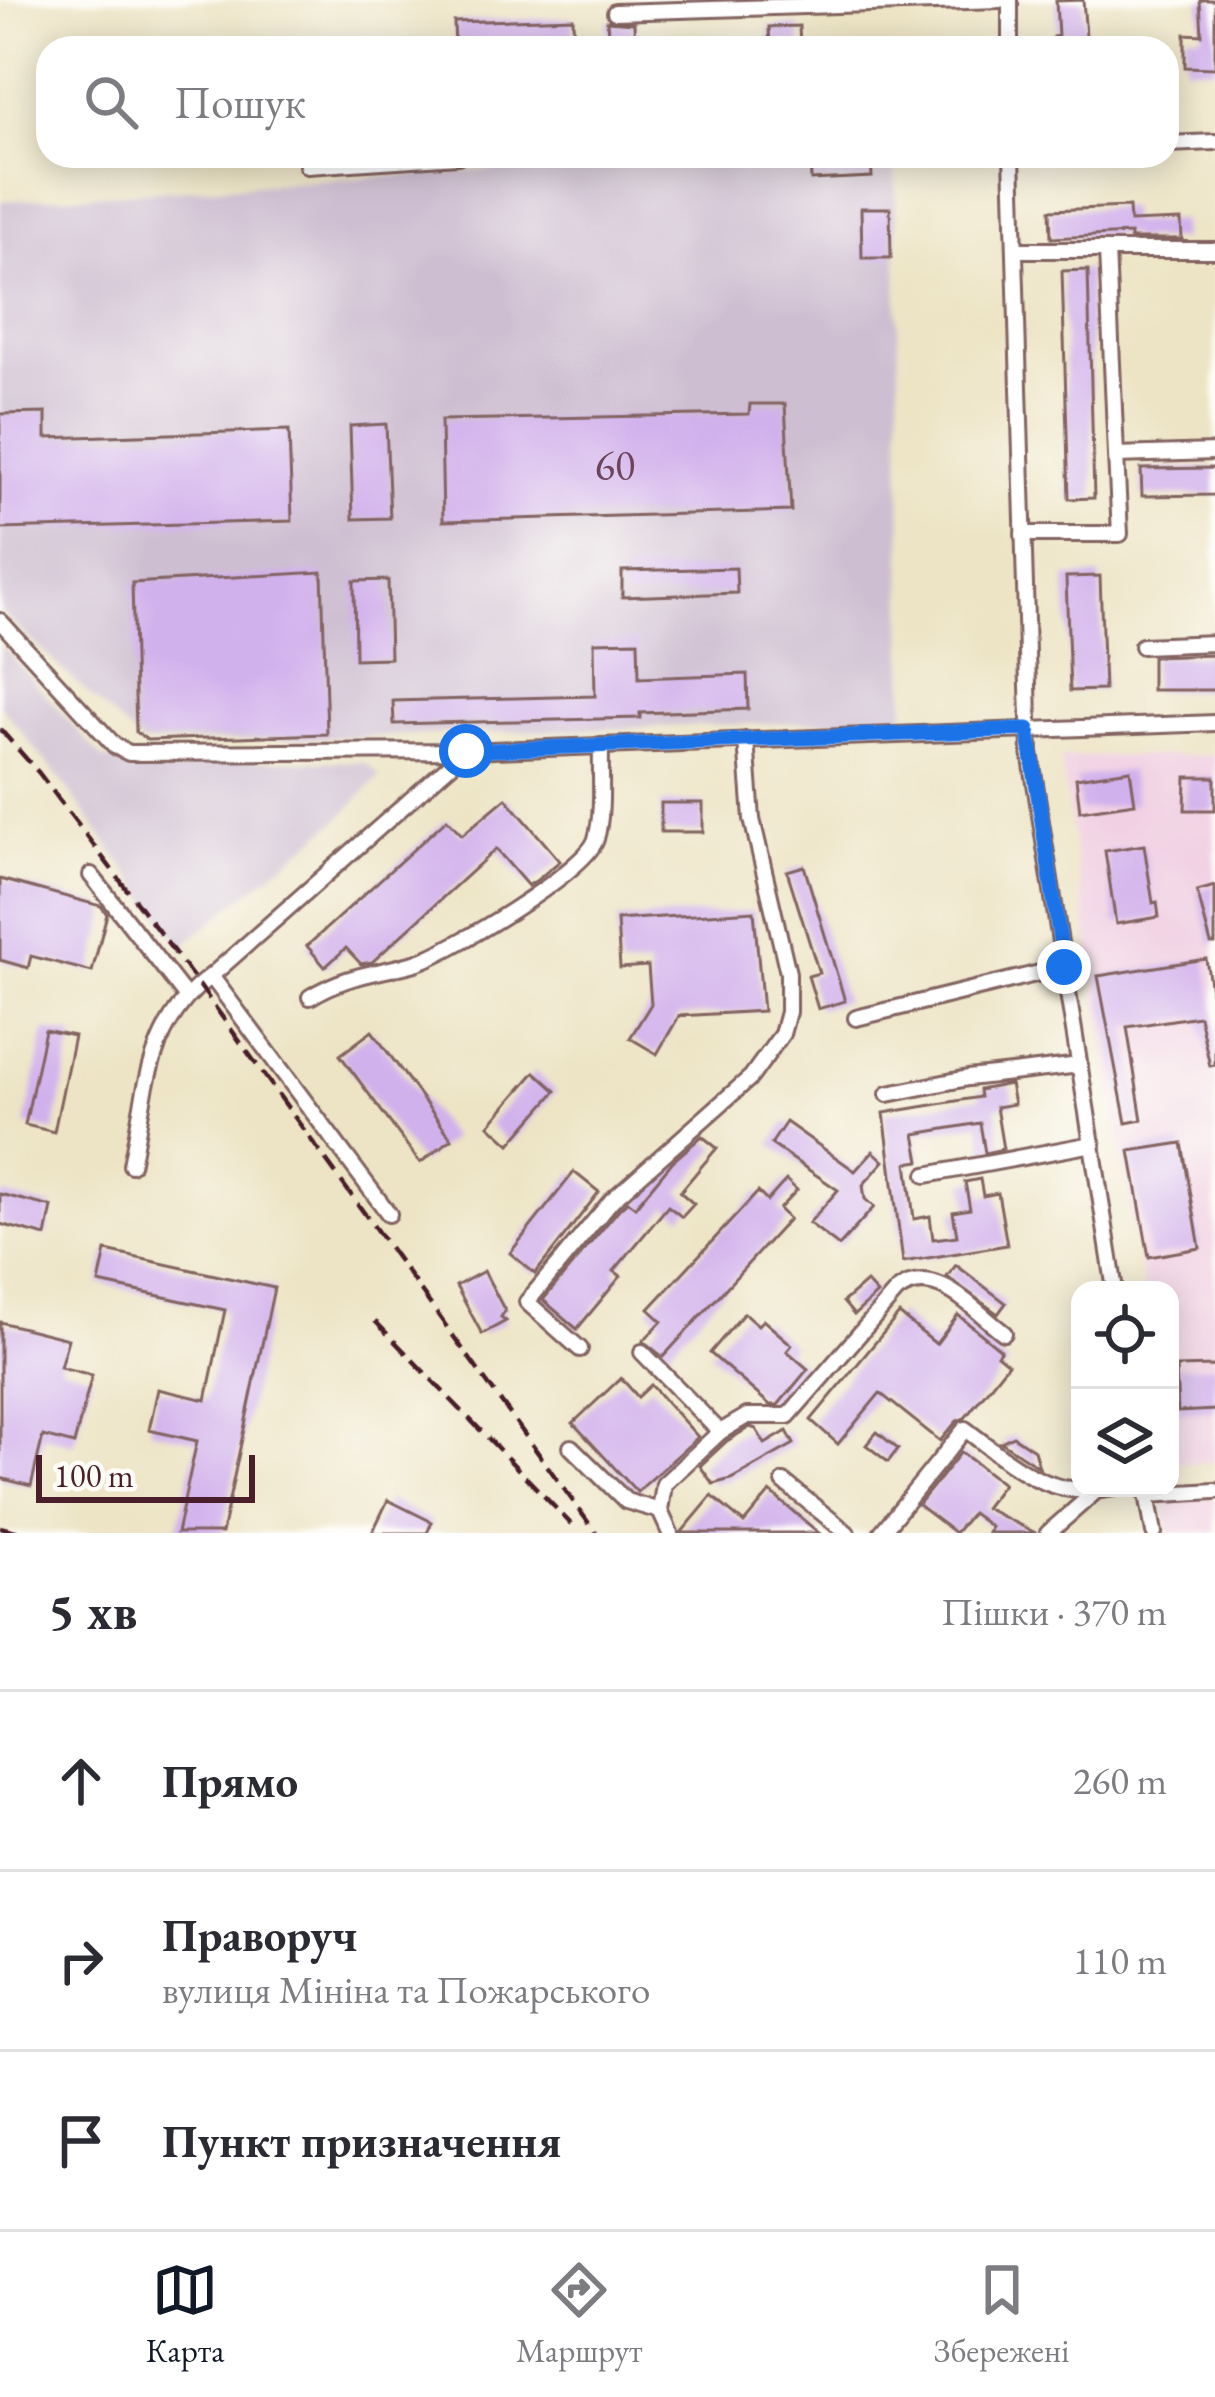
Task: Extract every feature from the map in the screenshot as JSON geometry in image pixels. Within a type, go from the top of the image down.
[{"type":"street","points":[[615,12],[1000,0]]},
{"type":"street","points":[[1010,0],[1010,36]]},
{"type":"street","points":[[1179,144],[1215,142]]},
{"type":"street","points":[[1012,168],[1028,729],[1114,1281]]},
{"type":"street","points":[[1015,250],[1215,250]]},
{"type":"street","points":[[1023,534],[1120,534],[1107,250]]},
{"type":"street","points":[[1116,455],[1215,452]]},
{"type":"street","points":[[0,621],[115,746],[129,753],[466,751],[1215,723]]},
{"type":"street","points":[[1142,646],[1215,643]]},
{"type":"street","points":[[580,1349],[527,1302],[612,1200],[751,1076],[782,1034],[788,1012],[788,973],[752,819],[746,740]]},
{"type":"street","points":[[310,997],[339,980],[416,962],[454,946],[579,865],[596,841],[601,746]]},
{"type":"street","points":[[131,1165],[154,1055],[184,995],[466,751]]},
{"type":"street","points":[[91,875],[184,995]]},
{"type":"street","points":[[856,1018],[1064,967]]},
{"type":"street","points":[[211,976],[389,1214]]},
{"type":"street","points":[[888,1094],[968,1078],[1080,1065]]},
{"type":"street","points":[[926,1175],[1093,1144]]},
{"type":"street","points":[[670,1533],[660,1510],[664,1484],[720,1432],[747,1415],[788,1416],[911,1280],[940,1284],[1004,1333]]},
{"type":"street","points":[[642,1352],[720,1432]]},
{"type":"street","points":[[880,1533],[965,1429],[1033,1480],[1071,1487]]},
{"type":"street","points":[[571,1447],[626,1501],[660,1510]]},
{"type":"street","points":[[784,1482],[847,1533]]},
{"type":"street","points":[[1179,1491],[1215,1490]]},
{"type":"street","points":[[1048,1533],[1089,1497]]},
{"type":"street","points":[[1147,1497],[1154,1533]]},
{"type":"shaded area","points":[[519,168],[895,168],[905,719],[142,744],[0,611],[0,201]]},
{"type":"shaded area","points":[[0,644],[103,759],[365,762],[380,776],[338,820],[182,946],[0,705]]},
{"type":"shaded area","points":[[1215,755],[1215,1462],[1179,1464],[1179,1281],[1142,1281],[1060,757]]},
{"type":"shaded area","points":[[1215,1497],[1215,1533],[1169,1533],[1163,1498]]},
{"type":"building","points":[[1083,0],[1086,36],[1058,36],[1056,1]]},
{"type":"building","points":[[1200,0],[1215,0],[1215,68],[1185,67],[1185,34],[1202,35]]},
{"type":"building","points":[[573,18],[574,36],[455,36],[454,22]]},
{"type":"building","points":[[607,21],[634,23],[635,36],[608,36]]},
{"type":"building","points":[[799,26],[799,36],[769,36],[769,27]]},
{"type":"building","points":[[810,168],[872,168],[872,177],[811,180]]},
{"type":"building","points":[[1129,207],[1130,222],[1181,220],[1182,239],[1130,239],[1130,234],[1051,238],[1050,210]]},
{"type":"building","points":[[861,208],[890,208],[891,258],[862,258]]},
{"type":"building","points":[[1088,270],[1094,498],[1069,499],[1062,271]]},
{"type":"building","points":[[750,404],[785,404],[791,511],[443,521],[441,420],[749,414]]},
{"type":"building","points":[[46,413],[46,438],[289,430],[292,521],[0,529],[0,414]]},
{"type":"building","points":[[386,424],[390,518],[353,519],[350,426]]},
{"type":"building","points":[[1215,468],[1215,495],[1142,496],[1141,469]]},
{"type":"building","points":[[736,568],[737,593],[622,597],[622,571]]},
{"type":"building","points":[[322,572],[327,734],[147,740],[136,732],[132,583]]},
{"type":"building","points":[[1100,576],[1104,690],[1070,691],[1066,577]]},
{"type":"building","points":[[388,580],[390,658],[355,659],[354,581]]},
{"type":"building","points":[[638,641],[639,678],[747,674],[748,709],[640,713],[640,718],[394,724],[393,701],[595,696],[594,642]]},
{"type":"building","points":[[1215,655],[1215,690],[1152,690],[1152,657]]},
{"type":"building","points":[[1130,770],[1135,803],[1080,811],[1076,778]]},
{"type":"building","points":[[1186,777],[1215,777],[1215,810],[1185,810]]},
{"type":"building","points":[[506,798],[560,861],[537,880],[528,886],[496,849],[372,962],[361,964],[346,948],[325,967],[307,946],[447,819],[462,835]]},
{"type":"building","points":[[661,803],[703,803],[703,832],[661,832]]},
{"type":"building","points":[[1144,845],[1159,917],[1116,924],[1105,851]]},
{"type":"building","points":[[804,866],[845,1001],[818,1009],[808,976],[819,973],[787,871]]},
{"type":"building","points":[[0,879],[101,906],[107,914],[92,972],[31,956],[28,968],[0,960]]},
{"type":"building","points":[[1215,886],[1215,944],[1211,944],[1197,891]]},
{"type":"building","points":[[754,911],[763,1011],[679,1016],[657,1054],[630,1038],[651,1004],[648,966],[620,968],[617,920]]},
{"type":"building","points":[[1206,959],[1215,1015],[1215,1065],[1210,1066],[1199,1016],[1127,1027],[1142,1120],[1126,1123],[1098,976]]},
{"type":"building","points":[[45,1030],[74,1036],[54,1132],[25,1125]]},
{"type":"building","points":[[372,1031],[452,1139],[420,1163],[340,1055]]},
{"type":"building","points":[[535,1072],[556,1091],[510,1144],[489,1125]]},
{"type":"building","points":[[1010,1084],[1014,1104],[996,1107],[1003,1149],[985,1153],[980,1123],[915,1134],[920,1161],[907,1163],[914,1219],[930,1216],[933,1239],[957,1236],[953,1212],[970,1209],[965,1182],[980,1179],[983,1196],[998,1193],[1007,1245],[903,1262],[884,1113],[980,1097],[979,1090]]},
{"type":"building","points":[[786,1122],[855,1171],[873,1151],[884,1161],[863,1185],[865,1199],[874,1207],[839,1246],[809,1223],[838,1190],[771,1144]]},
{"type":"building","points":[[702,1136],[717,1148],[680,1192],[694,1204],[682,1217],[668,1206],[614,1271],[621,1276],[577,1329],[543,1300],[620,1208],[628,1201],[635,1207],[673,1161]]},
{"type":"building","points":[[1182,1143],[1200,1248],[1149,1257],[1130,1151]]},
{"type":"building","points":[[574,1172],[599,1192],[535,1274],[510,1253]]},
{"type":"building","points":[[786,1180],[797,1190],[779,1209],[789,1219],[663,1357],[643,1341],[662,1321],[649,1309],[758,1192],[767,1201]]},
{"type":"building","points":[[0,1194],[52,1207],[46,1236],[0,1224]]},
{"type":"building","points":[[106,1251],[274,1288],[222,1533],[177,1533],[197,1441],[149,1430],[158,1389],[206,1400],[225,1310],[99,1283]]},
{"type":"building","points":[[956,1265],[1006,1303],[998,1314],[947,1277]]},
{"type":"building","points":[[484,1271],[506,1321],[482,1334],[456,1286]]},
{"type":"building","points":[[866,1282],[877,1294],[854,1315],[843,1302]]},
{"type":"building","points":[[744,1313],[758,1325],[763,1320],[792,1345],[787,1351],[808,1369],[778,1405],[770,1405],[710,1353]]},
{"type":"building","points":[[899,1314],[936,1344],[958,1315],[1001,1350],[997,1355],[1008,1364],[940,1441],[880,1393],[838,1444],[811,1420]]},
{"type":"building","points":[[0,1322],[68,1339],[60,1367],[92,1375],[74,1444],[43,1436],[31,1486],[0,1478]]},
{"type":"building","points":[[1215,1366],[1215,1410],[1179,1412],[1179,1367]]},
{"type":"building","points":[[621,1378],[638,1397],[651,1385],[698,1437],[637,1492],[573,1423]]},
{"type":"building","points":[[750,1427],[765,1444],[787,1431],[794,1444],[713,1484],[700,1466]]},
{"type":"building","points":[[877,1432],[898,1449],[888,1462],[866,1445]]},
{"type":"building","points":[[1013,1436],[1034,1450],[1039,1467],[1001,1442]]},
{"type":"building","points":[[961,1452],[1003,1484],[985,1508],[1036,1533],[988,1533],[991,1527],[972,1513],[955,1533],[918,1505]]},
{"type":"building","points":[[770,1492],[819,1533],[681,1533],[712,1496],[744,1523]]},
{"type":"building","points":[[388,1500],[432,1522],[427,1533],[372,1533]]},
{"type":"railway","points":[[0,729],[39,773],[199,985],[596,1533]]},
{"type":"railway","points":[[375,1321],[571,1524]]},
{"type":"railway","points":[[0,1527],[24,1533]]},
{"type":"route","points":[[466,751],[1028,729],[1064,967]]}]
